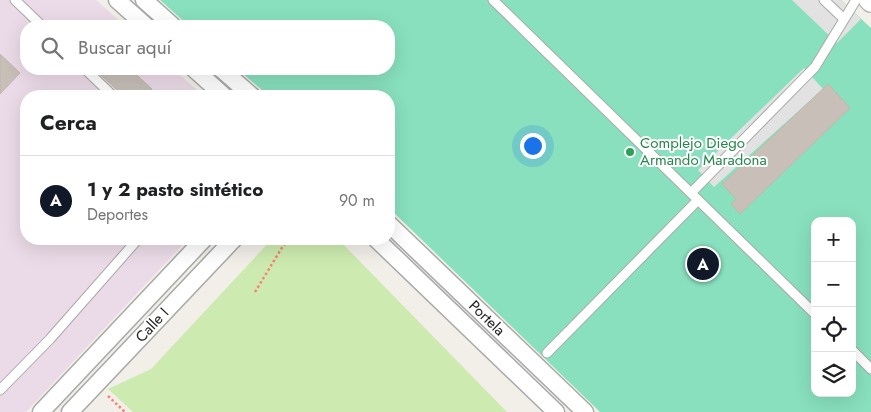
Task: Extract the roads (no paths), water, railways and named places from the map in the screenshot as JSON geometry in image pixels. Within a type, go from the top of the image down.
[{"type":"street","points":[[117,0],[139,20]]},
{"type":"street","points":[[144,0],[167,20]]},
{"type":"street","points":[[201,75],[217,90]]},
{"type":"street","points":[[228,75],[245,90]]},
{"type":"street","name":"Portela","points":[[395,230],[585,412]]},
{"type":"street","name":"Calle I","points":[[41,412],[198,245]]},
{"type":"street","name":"Calle I","points":[[70,412],[228,245]]},
{"type":"street","name":"Portela","points":[[382,245],[556,412]]},
{"type":"lane","points":[[15,0],[36,20]]},
{"type":"lane","points":[[493,0],[811,310]]},
{"type":"lane","points":[[824,0],[844,18]]},
{"type":"lane","points":[[547,353],[814,67],[856,0]]},
{"type":"lane","points":[[91,75],[107,90]]},
{"type":"lane","points":[[0,390],[50,339],[133,245]]},
{"type":"lane","points":[[854,352],[871,369]]},
{"type":"place","name":"Complejo Diego Armando Maradona","points":[[630,152]]},
{"type":"place","name":"1 y 2 pasto sintético","points":[[703,264]]}]
